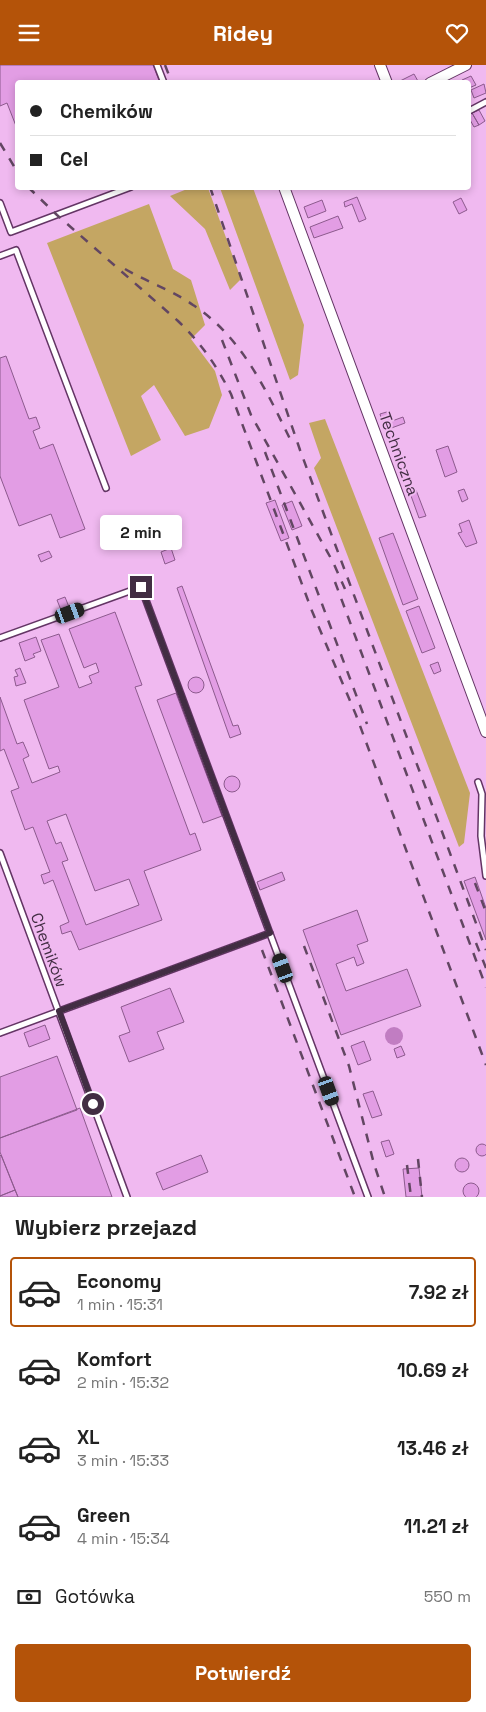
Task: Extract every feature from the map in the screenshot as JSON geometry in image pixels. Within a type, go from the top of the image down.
[{"type":"street","points":[[380,65],[386,80]]},
{"type":"street","points":[[436,80],[466,65]]},
{"type":"street","name":"Techniczna","points":[[285,190],[486,731]]},
{"type":"lane","points":[[157,65],[163,80]]},
{"type":"lane","points":[[471,110],[486,102]]},
{"type":"lane","points":[[0,203],[11,232],[123,190]]},
{"type":"lane","points":[[0,256],[16,250],[106,488]]},
{"type":"lane","points":[[0,638],[141,587],[368,1197]]},
{"type":"lane","points":[[478,782],[482,794],[481,836],[486,876]]},
{"type":"lane","name":"Chemików","points":[[0,853],[127,1197]]},
{"type":"lane","points":[[0,1033],[270,933]]},
{"type":"shaded area","points":[[185,190],[209,190],[241,279],[230,290],[205,229],[170,196]]},
{"type":"shaded area","points":[[221,190],[254,190],[304,325],[298,375],[290,380]]},
{"type":"shaded area","points":[[149,204],[173,269],[191,280],[205,325],[191,339],[215,371],[222,395],[209,428],[185,436],[154,385],[141,396],[161,440],[131,456],[47,243]]},
{"type":"shaded area","points":[[325,419],[470,793],[464,843],[459,847],[314,468],[321,458],[309,423]]},
{"type":"shaded area","points":[[390,1027],[398,1027],[403,1032],[401,1043],[390,1045],[385,1040],[385,1032]]},
{"type":"building","points":[[0,65],[153,65],[159,80],[15,80],[15,123],[7,103],[0,106]]},
{"type":"building","points":[[414,74],[417,80],[402,80]]},
{"type":"building","points":[[471,76],[476,85],[471,87],[471,80],[462,80]]},
{"type":"building","points":[[484,84],[486,93],[474,98],[471,90]]},
{"type":"building","points":[[479,110],[485,121],[479,125],[472,113]]},
{"type":"building","points":[[471,114],[479,125],[474,127],[471,122]]},
{"type":"building","points":[[357,197],[366,219],[359,222],[352,204],[345,207],[344,202]]},
{"type":"building","points":[[461,198],[467,210],[459,214],[453,202]]},
{"type":"building","points":[[322,200],[326,211],[308,218],[304,207]]},
{"type":"building","points":[[338,216],[343,228],[314,238],[310,227]]},
{"type":"building","points":[[6,356],[29,419],[36,417],[40,428],[33,431],[40,449],[53,444],[85,529],[60,538],[51,514],[19,526],[0,476],[0,358]]},
{"type":"building","points":[[390,411],[392,417],[382,421],[380,414]]},
{"type":"building","points":[[390,417],[392,421],[403,417],[405,423],[386,430],[383,420]]},
{"type":"building","points":[[448,446],[457,472],[445,477],[436,450]]},
{"type":"building","points":[[464,489],[468,499],[462,502],[458,491]]},
{"type":"building","points":[[416,490],[426,516],[419,518],[410,493]]},
{"type":"building","points":[[275,500],[289,538],[281,541],[266,503]]},
{"type":"building","points":[[292,501],[302,526],[292,530],[282,505]]},
{"type":"building","points":[[469,520],[477,543],[466,547],[458,533],[462,532],[459,524]]},
{"type":"building","points":[[393,533],[418,599],[403,605],[379,538]]},
{"type":"building","points":[[171,548],[175,560],[165,564],[161,552]]},
{"type":"building","points":[[49,551],[52,557],[41,562],[38,555]]},
{"type":"building","points":[[182,586],[233,726],[238,725],[241,734],[230,738],[177,588]]},
{"type":"building","points":[[65,597],[69,607],[61,610],[57,600]]},
{"type":"building","points":[[419,606],[435,648],[422,653],[406,611]]},
{"type":"building","points":[[115,612],[142,685],[135,687],[190,835],[195,833],[201,850],[144,871],[162,920],[79,950],[71,931],[62,934],[60,926],[69,922],[53,880],[44,884],[41,875],[50,872],[33,827],[25,830],[11,791],[19,788],[4,749],[0,751],[0,697],[17,744],[23,742],[29,756],[23,759],[32,783],[60,772],[58,766],[49,769],[24,700],[59,687],[41,640],[59,634],[79,688],[92,683],[89,676],[99,672],[96,663],[84,668],[69,629]],"holes":[[[66,814],[95,891],[129,879],[139,905],[86,925],[62,862],[68,860],[61,842],[56,844],[47,821]]]},
{"type":"building","points":[[36,637],[41,651],[33,654],[35,657],[25,661],[19,643]]},
{"type":"building","points":[[438,662],[441,671],[434,674],[430,665]]},
{"type":"building","points":[[20,668],[26,683],[16,686],[14,677],[18,676],[15,670]]},
{"type":"building","points":[[193,677],[199,677],[204,682],[202,691],[193,693],[188,688],[188,682]]},
{"type":"building","points":[[176,693],[222,816],[203,823],[157,700]]},
{"type":"building","points":[[229,776],[235,776],[240,781],[238,790],[229,792],[224,787],[224,781]]},
{"type":"building","points":[[282,872],[285,880],[260,890],[257,882]]},
{"type":"building","points":[[475,877],[486,908],[486,940],[464,881]]},
{"type":"building","points":[[357,910],[368,941],[357,945],[364,963],[357,966],[354,957],[336,964],[346,991],[407,969],[421,1006],[341,1035],[303,930]]},
{"type":"building","points":[[170,988],[184,1022],[157,1032],[164,1049],[129,1062],[119,1036],[130,1032],[121,1007]]},
{"type":"building","points":[[45,1025],[50,1039],[29,1047],[24,1033]]},
{"type":"building","points":[[364,1041],[371,1060],[358,1065],[351,1046]]},
{"type":"building","points":[[401,1046],[405,1055],[397,1058],[394,1049]]},
{"type":"building","points":[[57,1056],[77,1110],[0,1138],[0,1077]]},
{"type":"building","points":[[373,1091],[382,1115],[372,1118],[363,1094]]},
{"type":"building","points":[[80,1108],[112,1197],[18,1197],[0,1152],[0,1138]]},
{"type":"building","points":[[389,1140],[394,1154],[386,1157],[381,1142]]},
{"type":"building","points":[[482,1144],[486,1146],[486,1154],[482,1156],[478,1154],[476,1150],[478,1146]]},
{"type":"building","points":[[201,1155],[208,1172],[163,1190],[156,1173]]},
{"type":"building","points":[[0,1156],[15,1190],[0,1196]]},
{"type":"building","points":[[459,1158],[465,1158],[469,1165],[465,1172],[459,1172],[455,1168],[455,1162]]},
{"type":"building","points":[[419,1168],[422,1197],[406,1197],[403,1169]]},
{"type":"building","points":[[471,1183],[478,1188],[478,1194],[475,1197],[467,1197],[463,1191]]},
{"type":"building","points":[[15,1190],[18,1197],[0,1197],[0,1196]]},
{"type":"railway","points":[[165,65],[171,80]]},
{"type":"railway","points":[[0,143],[15,168]]},
{"type":"railway","points":[[31,190],[178,321],[201,346],[226,384],[312,611],[356,715],[486,1065]]},
{"type":"railway","points":[[211,190],[300,450],[486,950]]},
{"type":"railway","points":[[125,269],[168,290],[193,305],[225,333],[251,366],[291,441]]},
{"type":"railway","points":[[222,340],[251,415],[333,562],[345,589]]},
{"type":"railway","points":[[265,452],[367,724]]},
{"type":"railway","points":[[335,582],[486,987]]},
{"type":"railway","points":[[475,883],[486,912]]},
{"type":"railway","points":[[476,943],[486,968]]},
{"type":"railway","points":[[304,946],[349,1066],[374,1164],[385,1197]]},
{"type":"railway","points":[[262,950],[355,1197]]},
{"type":"railway","points":[[418,1159],[422,1197]]},
{"type":"railway","points":[[407,1165],[411,1197]]},
{"type":"route","points":[[93,1104],[59,1011],[270,933],[141,587]]}]
